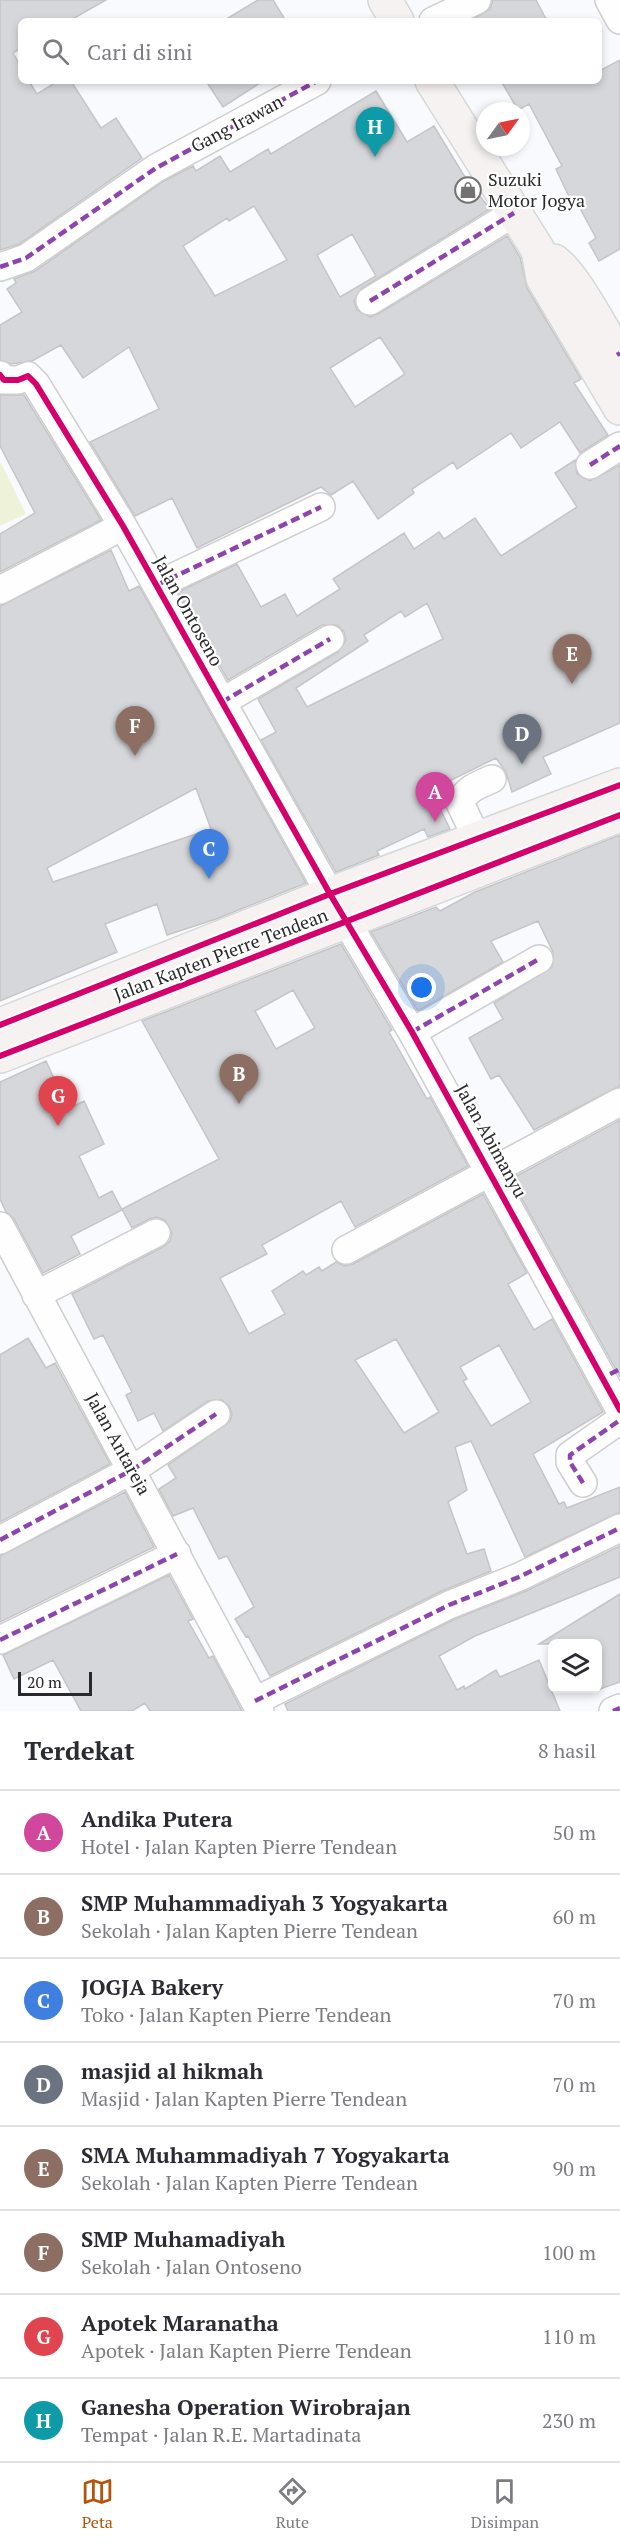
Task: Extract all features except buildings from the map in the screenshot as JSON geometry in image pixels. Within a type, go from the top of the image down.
[{"type":"main road","points":[[385,0],[395,18]]},
{"type":"main road","points":[[434,84],[538,250],[561,267],[619,356]]},
{"type":"main road","points":[[538,250],[543,278],[620,408]]},
{"type":"main road","name":"Jalan Kapten Pierre Tendean","points":[[0,1025],[330,894],[620,785]]},
{"type":"main road","name":"Jalan Kapten Pierre Tendean","points":[[0,1056],[348,923],[620,815]]},
{"type":"street","points":[[439,18],[477,0]]},
{"type":"street","points":[[609,0],[620,20]]},
{"type":"street","name":"Gang Irawan","points":[[0,267],[26,258],[156,168],[312,84]]},
{"type":"street","points":[[370,301],[514,213]]},
{"type":"street","name":"Jalan Ontoseno","points":[[0,375],[4,380],[11,381],[28,376],[36,384],[123,526],[348,923]]},
{"type":"street","points":[[590,465],[620,446]]},
{"type":"street","points":[[157,585],[321,507]]},
{"type":"street","points":[[0,590],[123,526]]},
{"type":"street","points":[[222,702],[330,639]]},
{"type":"street","points":[[477,839],[460,803],[464,794],[492,779]]},
{"type":"street","name":"Jalan Abimanyu","points":[[348,923],[491,1171],[612,1373],[620,1410]]},
{"type":"street","points":[[412,1032],[539,959]]},
{"type":"street","points":[[346,1250],[620,1102]]},
{"type":"street","name":"Jalan Antareja","points":[[0,1226],[258,1706]]},
{"type":"street","points":[[36,1295],[156,1233]]},
{"type":"street","points":[[0,1540],[132,1470],[216,1414]]},
{"type":"street","points":[[583,1483],[570,1462],[570,1455],[620,1420]]},
{"type":"street","points":[[258,1706],[449,1605],[519,1577],[620,1528]]},
{"type":"street","points":[[0,1640],[177,1554]]},
{"type":"street","points":[[613,1711],[620,1708]]},
{"type":"green space","points":[[0,464],[26,514],[0,526]]},
{"type":"marked path","points":[[0,267],[26,258],[156,168],[311,84]]},
{"type":"marked path","points":[[370,301],[514,213]]},
{"type":"marked path","points":[[590,465],[620,446]]},
{"type":"marked path","points":[[157,585],[321,507]]},
{"type":"marked path","points":[[222,702],[330,639]]},
{"type":"marked path","points":[[412,1032],[539,959]]},
{"type":"marked path","points":[[607,1383],[604,1377],[620,1369]]},
{"type":"marked path","points":[[0,1540],[132,1470],[216,1414]]},
{"type":"marked path","points":[[583,1483],[570,1462],[570,1455],[620,1420]]},
{"type":"marked path","points":[[255,1701],[449,1605],[519,1577],[620,1528]]},
{"type":"marked path","points":[[0,1640],[177,1554]]},
{"type":"marked path","points":[[613,1711],[620,1708]]},
{"type":"cycle path","points":[[0,375],[4,380],[18,380],[28,376],[36,384],[123,526],[330,894],[412,1032],[620,1410]]},
{"type":"cycle path","points":[[0,1025],[330,894],[620,785]]},
{"type":"cycle path","points":[[0,1056],[620,815]]},
{"type":"place","name":"Ganesha Operation Wirobrajan","points":[[375,157]]},
{"type":"place","name":"Suzuki Motor Jogya","points":[[468,190]]},
{"type":"place","name":"SMA Muhammadiyah 7 Yogyakarta","points":[[572,684]]},
{"type":"place","name":"SMP Muhamadiyah","points":[[135,756]]},
{"type":"place","name":"masjid al hikmah","points":[[522,764]]},
{"type":"place","name":"Andika Putera","points":[[435,822]]},
{"type":"place","name":"JOGJA Bakery","points":[[209,879]]},
{"type":"place","name":"SMP Muhammadiyah 3 Yogyakarta","points":[[239,1104]]},
{"type":"place","name":"Apotek Maranatha","points":[[58,1126]]}]
